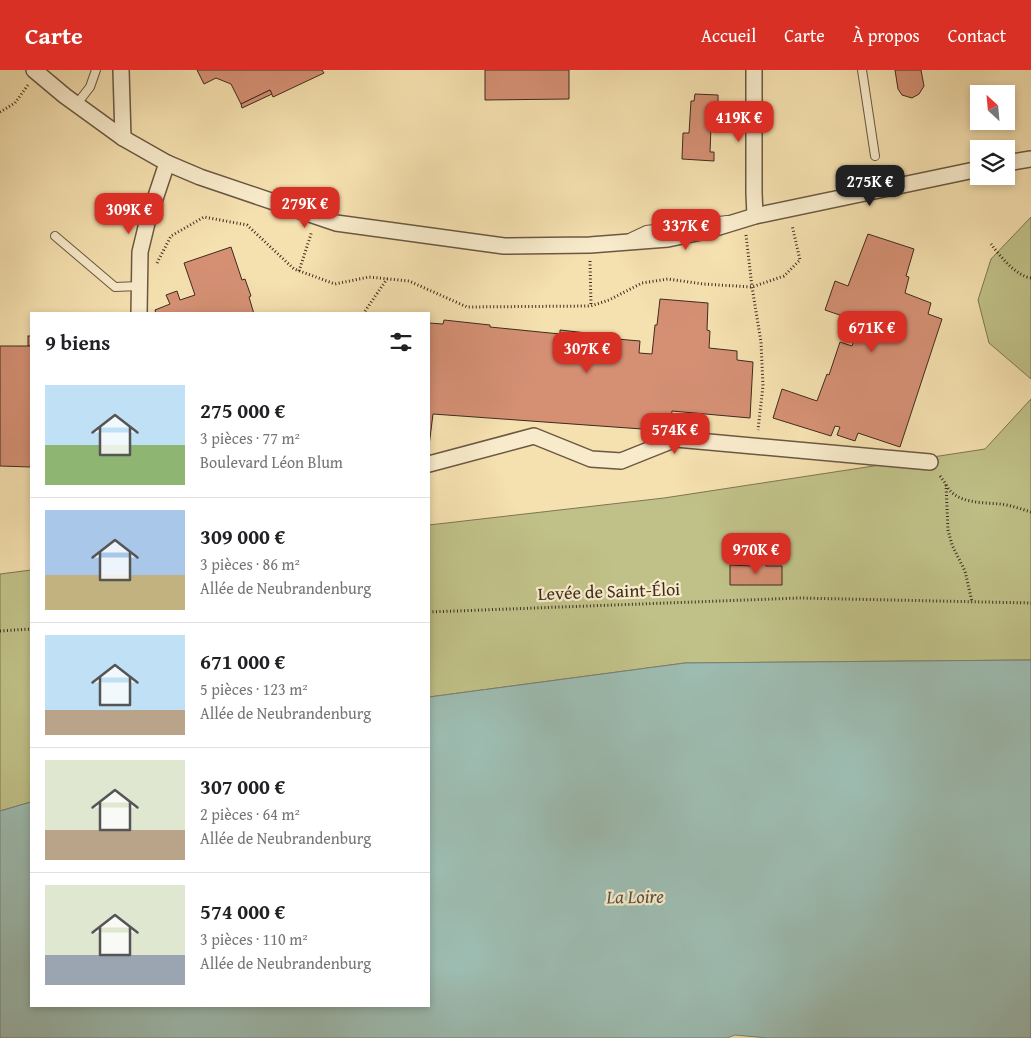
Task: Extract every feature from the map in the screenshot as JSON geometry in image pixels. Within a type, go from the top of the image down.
[{"type":"street","points":[[122,70],[123,138]]},
{"type":"street","points":[[750,218],[754,194],[754,70]]},
{"type":"street","points":[[35,71],[123,138],[167,163],[200,177],[336,224],[504,246],[590,245],[668,239],[750,218],[970,171]]},
{"type":"street","points":[[1015,162],[1031,159]]},
{"type":"street","points":[[139,312],[140,252],[147,223],[167,163]]},
{"type":"street","points":[[430,464],[534,436],[591,459],[621,461],[676,438],[930,462]]},
{"type":"lane","points":[[76,104],[90,87],[96,70]]},
{"type":"lane","points":[[862,70],[875,156]]},
{"type":"lane","points":[[55,236],[115,287],[140,286]]},
{"type":"path","points":[[0,112],[15,103],[35,71]]},
{"type":"path","points":[[156,266],[172,236],[204,217],[246,224],[294,269],[335,284],[369,278],[409,281],[467,307],[591,306],[609,300],[642,283],[668,279],[703,284],[752,287],[784,276],[800,260],[788,210]]},
{"type":"path","points":[[299,271],[317,217]]},
{"type":"path","points":[[750,218],[752,287],[761,342],[763,386],[757,446]]},
{"type":"path","points":[[991,244],[1024,277],[1031,278]]},
{"type":"path","points":[[590,245],[591,306]]},
{"type":"path","points":[[364,312],[386,279]]},
{"type":"path","points":[[930,462],[951,494],[982,503],[1001,504],[1031,512]]},
{"type":"path","points":[[946,484],[948,530],[952,545],[965,571],[972,602]]},
{"type":"path","name":"Levée de Saint-Éloi","points":[[430,612],[800,598],[1031,603]]},
{"type":"path","points":[[0,631],[30,629]]},
{"type":"green space","points":[[1031,217],[1031,379],[989,343],[978,300],[991,259]]},
{"type":"green space","points":[[1031,399],[1031,660],[685,663],[430,697],[430,525],[664,498],[985,449]]},
{"type":"green space","points":[[30,570],[30,802],[0,811],[0,574]]},
{"type":"water","name":"La Loire","points":[[1031,660],[1031,1038],[768,1038],[735,1035],[727,1038],[0,1038],[0,811],[30,802],[30,1007],[430,1007],[430,697],[685,663]]},
{"type":"building","points":[[197,70],[322,70],[324,73],[273,97],[270,90],[241,104],[231,84],[216,78],[204,84]]},
{"type":"building","points":[[485,70],[569,70],[569,99],[485,100]]},
{"type":"building","points":[[895,70],[921,70],[924,86],[919,94],[912,98],[902,95],[898,89]]},
{"type":"building","points":[[270,90],[272,94],[242,108],[241,104]]},
{"type":"building","points":[[695,94],[718,95],[718,119],[722,119],[722,128],[711,127],[710,152],[714,152],[714,161],[682,159],[683,133],[689,133],[691,101],[694,101]]},
{"type":"building","points":[[868,234],[914,249],[906,276],[909,277],[905,293],[931,303],[928,314],[942,319],[900,447],[858,433],[855,441],[837,435],[840,427],[835,426],[831,436],[773,418],[782,389],[817,401],[827,374],[829,375],[840,342],[852,346],[860,322],[825,310],[835,281],[848,286]]},
{"type":"building","points":[[231,247],[242,280],[245,279],[251,296],[249,297],[253,312],[156,312],[155,310],[170,304],[166,295],[177,291],[180,300],[195,295],[184,263]]},
{"type":"building","points":[[660,299],[708,303],[707,330],[710,331],[709,348],[737,351],[737,360],[753,362],[750,418],[672,411],[670,431],[433,414],[430,438],[430,323],[443,324],[444,320],[560,334],[560,330],[605,335],[605,338],[640,341],[639,353],[652,354],[655,325],[657,325]]},
{"type":"building","points":[[28,336],[30,336],[30,346],[28,346]]},
{"type":"building","points":[[0,346],[30,346],[30,467],[0,466]]},
{"type":"building","points":[[751,562],[766,562],[766,566],[782,566],[782,585],[730,585],[730,565],[751,566]]}]
